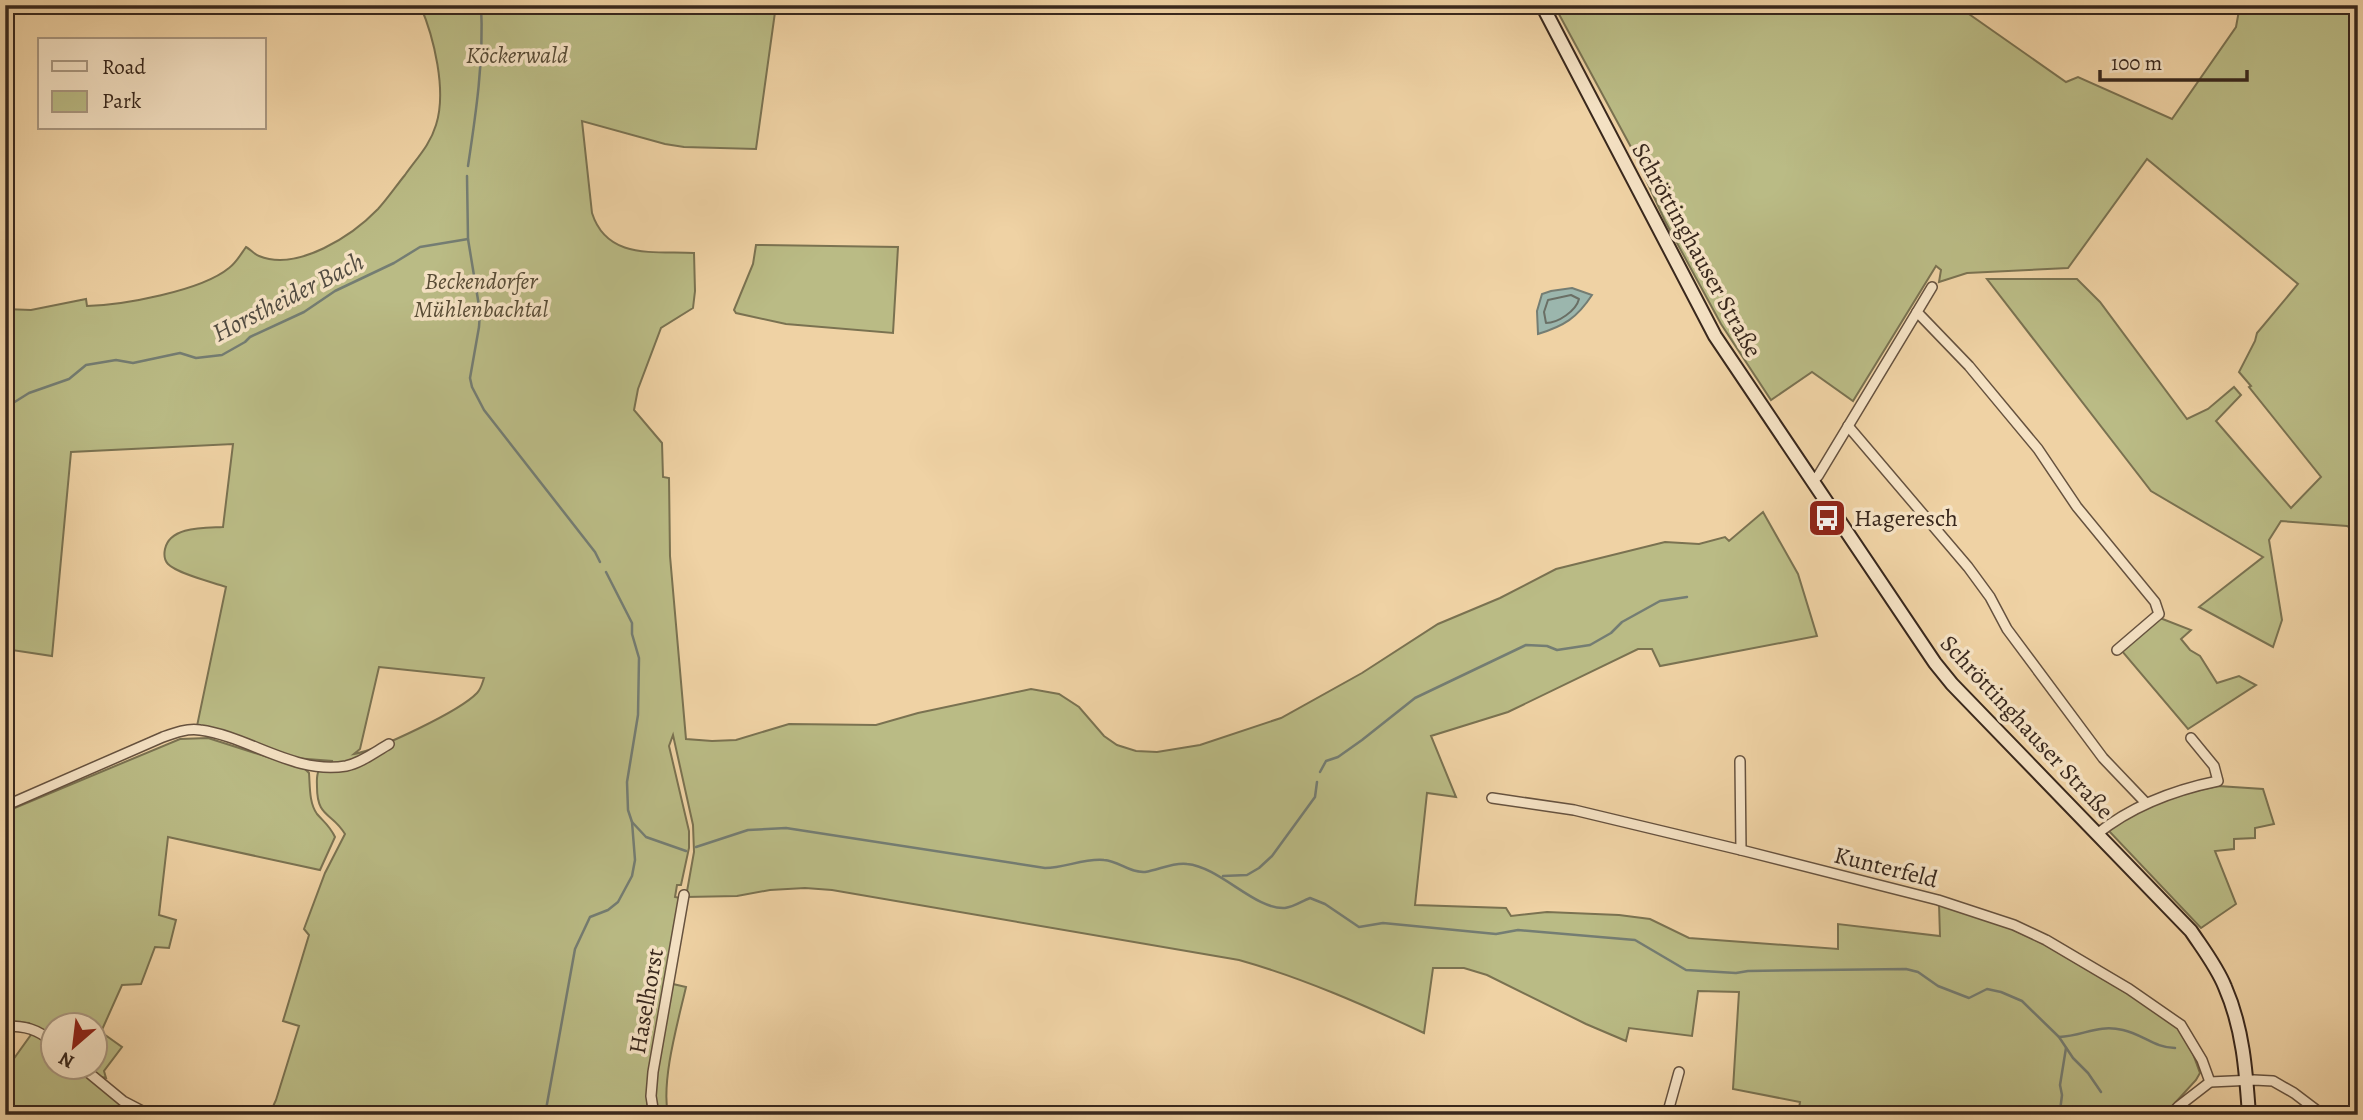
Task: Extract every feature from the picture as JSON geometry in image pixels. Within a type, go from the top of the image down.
[{"type":"main road","name":"Schröttinghauser Straße","points":[[1542,5],[1715,336],[1935,663],[2191,931],[2210,958],[2225,986],[2244,1048],[2249,1115]]},
{"type":"street","points":[[1812,481],[1932,287]]},
{"type":"street","points":[[1917,312],[1969,366],[2038,449],[2072,501],[2155,602],[2159,614],[2117,650]]},
{"type":"street","points":[[1848,426],[1968,567],[1990,597],[2007,629],[2103,758],[2145,802]]},
{"type":"street","points":[[5,806],[180,732],[200,730],[301,762],[331,767],[353,764],[389,744]]},
{"type":"street","points":[[2096,834],[2145,802],[2186,788],[2218,781],[2214,766],[2192,738]]},
{"type":"street","points":[[1740,761],[1741,850]]},
{"type":"street","name":"Kunterfeld","points":[[1492,798],[1574,810],[1741,850],[1938,900],[2014,925],[2046,940],[2129,989],[2181,1025],[2202,1060],[2210,1083]]},
{"type":"street","name":"Haselhorst","points":[[654,1115],[651,1096],[653,1072],[684,895]]},
{"type":"street","points":[[5,1026],[20,1026],[38,1033]]},
{"type":"street","points":[[1667,1115],[1679,1072]]},
{"type":"street","points":[[2170,1115],[2210,1083],[2273,1081],[2323,1115]]},
{"type":"street","points":[[100,1082],[123,1101],[150,1115]]},
{"type":"green space","points":[[420,5],[776,5],[756,149],[665,144],[582,121],[592,213],[599,228],[620,246],[634,250],[694,253],[693,308],[661,328],[638,389],[634,410],[662,443],[663,477],[669,478],[670,556],[686,739],[736,740],[789,724],[876,725],[918,713],[1031,689],[1059,694],[1079,707],[1104,736],[1117,745],[1136,751],[1157,752],[1200,745],[1281,718],[1362,673],[1438,624],[1500,598],[1556,569],[1665,542],[1699,544],[1725,537],[1729,541],[1763,512],[1798,574],[1817,636],[1660,666],[1652,649],[1638,649],[1508,712],[1431,736],[1456,797],[1427,793],[1415,905],[1506,908],[1511,916],[1547,912],[1619,915],[1650,919],[1689,938],[1838,949],[1838,924],[1940,936],[1939,904],[2012,929],[2044,944],[2147,1005],[2178,1027],[2189,1043],[2200,1073],[2196,1080],[2164,1115],[1798,1115],[1800,1102],[1733,1089],[1739,992],[1698,991],[1692,1036],[1629,1028],[1626,1041],[1487,975],[1464,968],[1433,968],[1424,1033],[1333,993],[1239,960],[832,890],[805,888],[770,890],[737,896],[686,897],[694,852],[693,825],[673,735],[669,746],[689,831],[689,848],[681,885],[677,885],[675,897],[680,898],[650,1072],[647,1103],[650,1115],[269,1115],[299,1026],[283,1021],[309,935],[304,929],[325,873],[345,834],[322,810],[318,797],[318,772],[331,770],[332,761],[294,758],[197,726],[226,587],[173,568],[166,561],[165,551],[168,541],[181,532],[223,527],[233,444],[71,452],[52,656],[5,649],[5,309],[31,310],[86,299],[87,306],[140,300],[200,284],[216,276],[232,266],[246,247],[259,256],[274,260],[291,259],[340,240],[367,219],[389,196],[423,151],[436,125],[439,81],[434,48]],"holes":[[[379,667],[484,678],[477,693],[454,710],[399,738],[354,754],[360,749]]]},
{"type":"green space","points":[[1554,5],[1956,5],[2066,82],[2078,77],[2172,119],[2236,27],[2240,5],[2358,5],[2358,533],[2347,526],[2281,521],[2269,540],[2282,620],[2273,647],[2199,607],[2263,557],[2151,491],[1987,279],[2077,279],[2100,302],[2187,419],[2208,409],[2234,387],[2241,395],[2216,421],[2291,508],[2321,477],[2239,372],[2257,333],[2298,284],[2147,159],[2068,268],[1967,273],[1939,282],[1941,270],[1936,266],[1853,401],[1812,372],[1771,400],[1721,324],[1665,221],[1632,149]]},
{"type":"green space","points":[[756,245],[898,247],[893,333],[786,324],[736,313],[734,310],[753,264]]},
{"type":"green space","points":[[2160,618],[2191,630],[2181,639],[2190,650],[2200,656],[2217,683],[2239,676],[2256,685],[2188,729],[2121,650]]},
{"type":"green space","points":[[208,738],[305,769],[309,773],[314,810],[335,837],[320,870],[168,837],[159,915],[176,920],[169,948],[155,947],[141,984],[122,985],[108,1016],[108,1012],[38,1012],[38,1029],[29,1023],[5,1021],[5,812],[180,739]]},
{"type":"green space","points":[[2218,786],[2263,789],[2274,824],[2255,828],[2255,838],[2234,839],[2234,849],[2215,851],[2236,904],[2201,928],[2108,830],[2148,806]]},
{"type":"green space","points":[[673,984],[686,987],[669,1068],[666,1101],[668,1115],[657,1115],[657,1065]]},
{"type":"green space","points":[[33,1032],[38,1036],[38,1082],[94,1082],[111,1096],[143,1115],[5,1115],[5,1071]]},
{"type":"green space","points":[[108,1037],[122,1047],[108,1066]]},
{"type":"water","points":[[1572,288],[1592,295],[1569,320],[1538,334],[1537,311],[1542,294]]},
{"type":"waterway","points":[[468,166],[480,66],[481,5]]},
{"type":"waterway","points":[[467,176],[468,239],[480,312],[470,378],[472,387],[484,410],[600,562]]},
{"type":"waterway","name":"Horstheider Bach","points":[[5,408],[29,393],[69,379],[86,365],[116,360],[133,363],[180,353],[196,358],[222,355],[250,337],[304,312],[335,291],[394,263],[420,247],[468,239]]},
{"type":"waterway","points":[[545,1115],[575,949],[590,917],[608,910],[618,902],[632,876],[635,860],[627,782],[638,715],[639,658],[632,634],[632,623],[606,572]]},
{"type":"waterway","points":[[1320,772],[1326,761],[1338,757],[1415,698],[1526,645],[1547,646],[1557,650],[1590,645],[1611,633],[1622,622],[1660,601],[1687,597]]},
{"type":"waterway","points":[[1223,876],[1247,875],[1272,856],[1315,797],[1317,782]]},
{"type":"waterway","points":[[632,822],[646,837],[686,851]]},
{"type":"waterway","points":[[696,847],[748,830],[786,828],[1045,868],[1104,860],[1134,871],[1145,872],[1187,864],[1212,872],[1250,896],[1274,907],[1285,908],[1310,898],[1325,904],[1359,927],[1383,923],[1496,934],[1518,930],[1635,940],[1686,970],[1736,973],[1906,969],[1918,972],[1938,986],[1969,998],[1987,989],[2022,1001],[2059,1037],[2101,1092]]},
{"type":"waterway","points":[[2059,1037],[2098,1029],[2114,1029],[2130,1032],[2161,1046],[2175,1048]]},
{"type":"waterway","points":[[2060,1111],[2060,1085],[2066,1048]]},
{"type":"place","name":"Hageresch","points":[[1827,518]]},
{"type":"park label","name":"Köckerwald","points":[[517,55]]},
{"type":"park label","name":"Beckendorfer Mühlenbachtal","points":[[481,295]]}]
